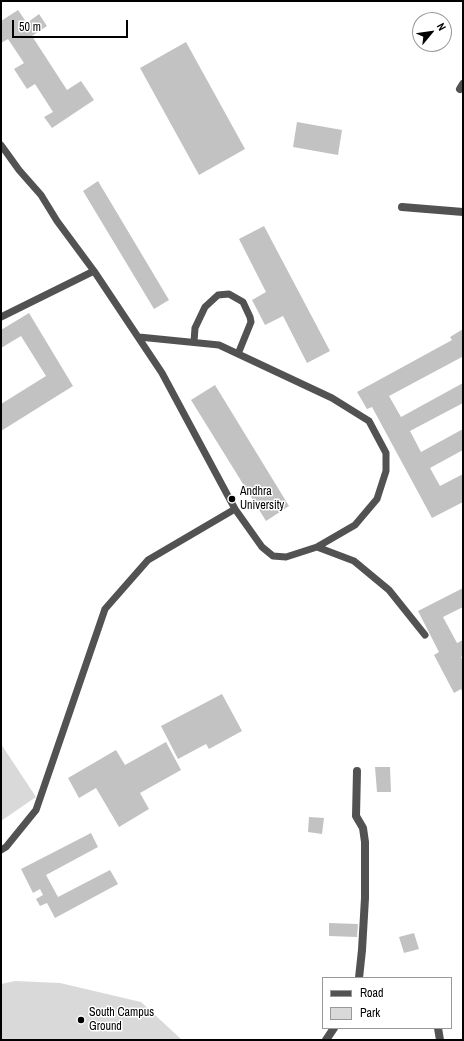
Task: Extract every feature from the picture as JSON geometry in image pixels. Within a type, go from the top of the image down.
[{"type":"street","points":[[402,207],[463,212]]},
{"type":"street","points":[[357,772],[356,816],[363,828],[365,842],[365,898],[359,977]]},
{"type":"street","points":[[326,1040],[333,1029]]},
{"type":"street","points":[[438,1029],[440,1040]]},
{"type":"lane","points":[[1,145],[19,170],[41,195],[57,221],[94,271],[139,337],[162,373],[235,509],[262,547],[273,556],[286,557],[317,547],[355,525],[377,499],[386,472],[386,453],[369,421],[332,398],[219,345],[139,337]]},
{"type":"lane","points":[[1,317],[94,271]]},
{"type":"lane","points":[[194,342],[195,328],[205,307],[218,296],[229,294],[243,302],[251,322],[238,354]]},
{"type":"lane","points":[[1,850],[36,810],[105,609],[148,560],[235,509]]},
{"type":"lane","points":[[317,547],[354,561],[389,590],[425,636]]},
{"type":"green space","points":[[1,744],[36,797],[1,821]]},
{"type":"green space","name":"South Campus Ground","points":[[15,981],[60,983],[141,1002],[182,1040],[1,1040],[1,984]]},
{"type":"building","points":[[18,10],[27,23],[39,14],[47,26],[32,36],[67,90],[81,81],[94,100],[52,128],[44,117],[53,112],[35,84],[27,89],[14,69],[24,63],[8,39],[1,43],[1,21]]},
{"type":"building","points":[[186,42],[245,149],[199,175],[140,68]]},
{"type":"building","points":[[297,122],[342,130],[338,155],[293,147]]},
{"type":"building","points":[[98,181],[169,300],[154,309],[83,191]]},
{"type":"building","points":[[264,226],[330,351],[307,363],[283,316],[265,325],[252,300],[266,292],[239,239]]},
{"type":"building","points":[[29,313],[73,386],[1,431],[1,404],[46,376],[21,336],[1,348],[1,330]]},
{"type":"building","points":[[463,329],[463,359],[462,357],[389,396],[401,417],[463,383],[463,403],[410,431],[421,452],[463,429],[463,450],[430,468],[440,486],[463,474],[463,502],[432,518],[372,407],[367,409],[357,392],[452,340],[450,337]]},
{"type":"building","points":[[215,385],[289,506],[266,521],[191,400]]},
{"type":"building","points":[[463,588],[463,607],[443,617],[457,643],[463,640],[463,656],[461,657],[463,661],[463,693],[461,689],[454,693],[434,655],[439,652],[418,611]]},
{"type":"building","points":[[222,694],[242,731],[209,749],[206,744],[178,759],[161,726]]},
{"type":"building","points":[[166,742],[181,770],[140,793],[149,809],[119,827],[96,788],[79,798],[68,778],[116,750],[125,765]]},
{"type":"building","points":[[375,767],[390,767],[391,792],[377,792]]},
{"type":"building","points":[[309,817],[324,818],[322,834],[308,832]]},
{"type":"building","points":[[91,833],[98,847],[46,875],[58,897],[110,870],[118,884],[55,918],[47,903],[40,906],[36,899],[43,895],[40,889],[33,893],[21,869]]},
{"type":"building","points":[[329,923],[358,924],[357,937],[329,936]]},
{"type":"building","points":[[414,933],[419,949],[404,953],[399,937]]},
{"type":"place","name":"Andhra University","points":[[232,499]]},
{"type":"place","name":"South Campus Ground","points":[[81,1020]]}]
